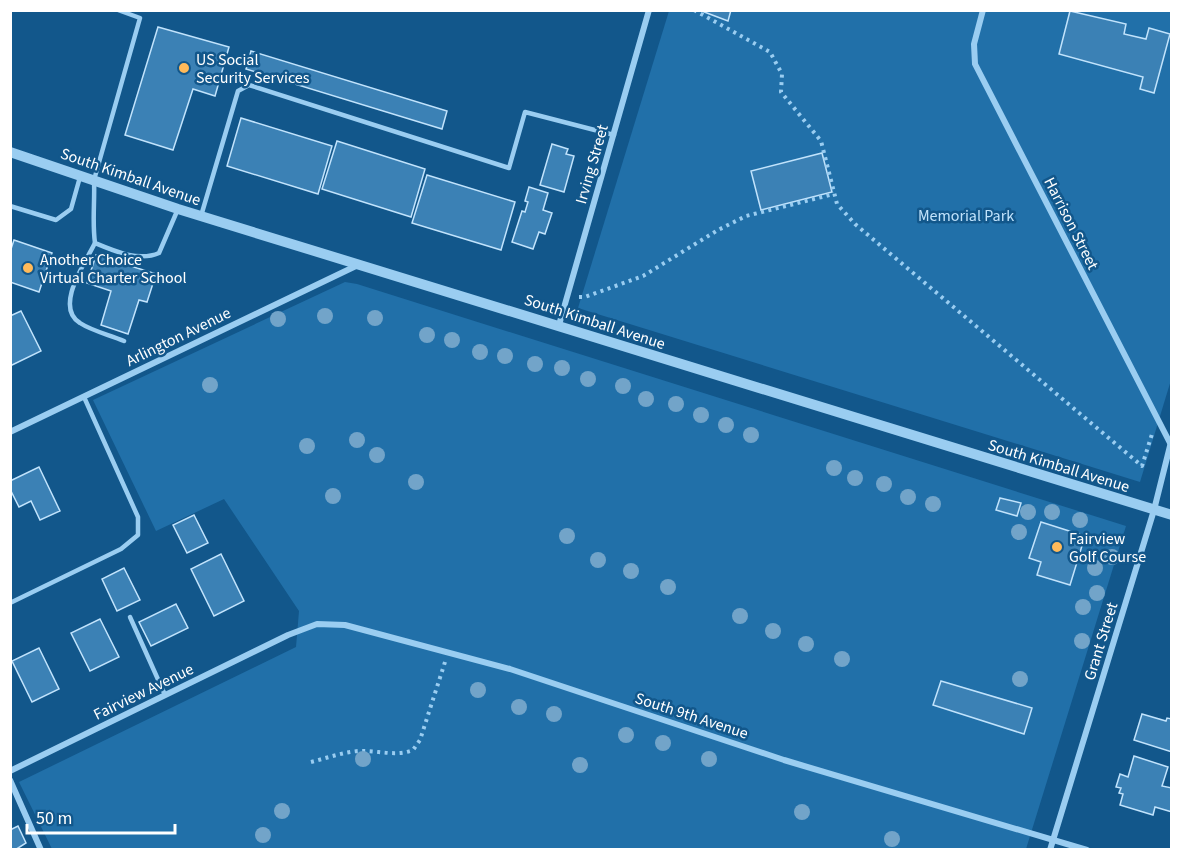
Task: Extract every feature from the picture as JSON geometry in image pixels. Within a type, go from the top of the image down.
[{"type":"street","name":"Irving Street","points":[[559,325],[649,10]]},
{"type":"street","name":"Harrison Street","points":[[983,10],[974,44],[975,64],[1157,418],[1171,441]]},
{"type":"street","name":"South Kimball Avenue","points":[[10,152],[178,209],[1172,515]]},
{"type":"street","name":"Arlington Avenue","points":[[10,432],[358,264]]},
{"type":"street","name":"Grant Street","points":[[1050,849],[1154,510],[1171,441]]},
{"type":"street","name":"South 9th Avenue","points":[[288,635],[318,624],[345,625],[510,669],[784,760],[1087,849]]},
{"type":"street","name":"Fairview Avenue","points":[[10,771],[288,635]]},
{"type":"street","points":[[10,780],[41,849]]},
{"type":"lane","points":[[118,10],[140,18],[94,180],[95,202],[92,227],[94,243],[68,300],[69,311],[78,322],[124,341]]},
{"type":"lane","points":[[201,216],[238,91],[249,85],[509,168],[525,112],[614,135]]},
{"type":"lane","points":[[10,206],[56,220],[71,209],[81,176]]},
{"type":"lane","points":[[94,243],[141,257],[159,254],[178,209]]},
{"type":"lane","points":[[10,603],[121,549],[138,535],[138,517],[84,397]]},
{"type":"lane","points":[[129,617],[165,695]]},
{"type":"path","points":[[694,10],[770,52],[782,74],[782,92],[821,141],[837,204],[855,224],[1142,466],[1157,418]]},
{"type":"path","points":[[567,297],[585,297],[643,276],[718,230],[746,216],[834,194]]},
{"type":"path","points":[[311,762],[345,753],[362,751],[395,753],[412,750],[420,740],[448,653]]},
{"type":"green space","name":"Memorial Park","points":[[669,11],[1171,11],[1171,380],[1140,482],[578,308]]},
{"type":"green space","points":[[345,282],[1126,526],[1026,849],[52,849],[19,782],[296,647],[299,611],[224,499],[156,531],[93,400]]},
{"type":"building","points":[[699,10],[731,10],[728,21]]},
{"type":"building","points":[[1070,11],[1126,24],[1124,34],[1146,39],[1149,28],[1170,34],[1154,93],[1140,89],[1143,77],[1059,54]]},
{"type":"building","name":"US Social Security Services","points":[[158,27],[229,47],[215,96],[193,89],[173,150],[125,135]]},
{"type":"building","points":[[251,51],[447,111],[442,129],[246,69]]},
{"type":"building","points":[[241,118],[332,146],[318,194],[227,166]]},
{"type":"building","points":[[337,141],[425,169],[411,217],[322,189]]},
{"type":"building","points":[[552,144],[568,149],[566,154],[574,156],[564,192],[540,185]]},
{"type":"building","points":[[822,153],[832,192],[761,210],[751,171]]},
{"type":"building","points":[[427,175],[515,202],[501,250],[412,223]]},
{"type":"building","points":[[529,187],[548,193],[543,210],[552,213],[545,234],[539,232],[533,249],[512,242],[522,211],[525,212]]},
{"type":"building","points":[[14,240],[52,253],[39,292],[10,282],[10,252]]},
{"type":"building","points":[[96,255],[156,274],[147,302],[139,300],[128,334],[101,325],[111,291],[87,283]]},
{"type":"building","points":[[21,311],[41,351],[10,366],[10,316]]},
{"type":"building","points":[[39,467],[60,511],[40,520],[31,501],[19,507],[10,489],[10,481]]},
{"type":"building","points":[[1000,498],[1021,503],[1017,516],[996,510]]},
{"type":"building","points":[[194,515],[208,543],[187,553],[173,525]]},
{"type":"building","name":"Fairview Golf Course","points":[[1041,522],[1085,536],[1070,585],[1037,575],[1041,562],[1029,558]]},
{"type":"building","points":[[221,554],[244,601],[214,616],[191,569]]},
{"type":"building","points":[[124,568],[140,600],[117,611],[102,579]]},
{"type":"building","points":[[176,604],[188,628],[151,646],[139,622]]},
{"type":"building","points":[[100,619],[119,657],[90,671],[71,633]]},
{"type":"building","points":[[39,648],[59,689],[32,702],[12,661]]},
{"type":"building","points":[[941,681],[1032,708],[1024,734],[933,705]]},
{"type":"building","points":[[1142,714],[1166,721],[1167,718],[1172,719],[1172,752],[1134,740]]},
{"type":"building","points":[[1134,756],[1168,767],[1162,786],[1172,788],[1172,812],[1155,807],[1153,815],[1120,805],[1123,794],[1119,793],[1121,788],[1116,787],[1120,774],[1128,777]]},
{"type":"building","points":[[18,826],[26,843],[15,850],[10,850],[10,830]]},
{"type":"place","name":"US Social Security Services","points":[[184,68]]},
{"type":"place","name":"Another Choice Virtual Charter School","points":[[28,268]]},
{"type":"place","name":"Fairview Golf Course","points":[[1057,547]]}]
